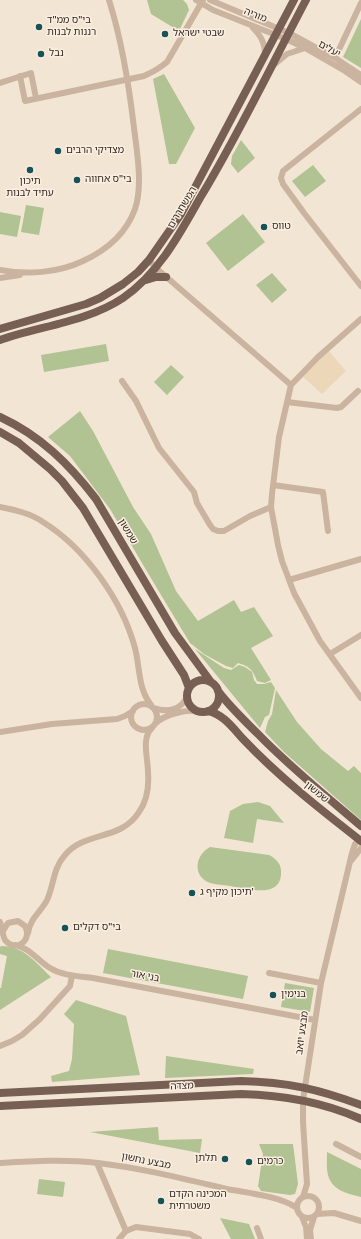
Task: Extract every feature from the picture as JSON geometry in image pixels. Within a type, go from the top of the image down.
[{"type":"main road","name":"המשחררים","points":[[0,329],[86,304],[100,298],[123,284],[138,272],[149,260],[181,214],[294,0]]},
{"type":"main road","name":"המשחררים","points":[[0,340],[105,308],[123,298],[145,281],[173,245],[223,160],[306,0]]},
{"type":"main road","points":[[145,281],[156,277],[166,277]]},
{"type":"main road","name":"שמשון","points":[[0,418],[21,428],[41,441],[74,471],[96,499],[175,633],[210,682]]},
{"type":"main road","points":[[0,432],[19,443],[50,469],[62,481],[83,508],[162,641],[184,675],[190,705],[198,711],[208,711],[217,704],[219,696],[218,691],[216,687],[206,680],[198,681],[192,684],[188,692]]},
{"type":"main road","name":"שמשון","points":[[218,691],[265,742],[320,792],[361,826]]},
{"type":"main road","name":"שמשון","points":[[208,711],[221,717],[282,777],[361,842]]},
{"type":"main road","name":"מצדה","points":[[0,1093],[265,1081],[306,1087],[326,1092],[361,1105]]},
{"type":"main road","name":"מצדה","points":[[0,1106],[241,1094],[264,1095],[303,1100],[337,1109],[361,1119]]},
{"type":"street","points":[[0,278],[64,268],[93,256],[107,248],[128,225],[135,208],[138,195],[138,154],[128,79],[109,0]]},
{"type":"street","name":"מוריה","points":[[210,0],[287,36]]},
{"type":"street","points":[[20,76],[25,101],[151,73],[167,62],[200,1]]},
{"type":"street","name":"מוריה","points":[[200,1],[248,24],[278,32]]},
{"type":"street","points":[[335,58],[361,3]]},
{"type":"street","points":[[248,24],[258,32],[262,39],[265,47],[264,58]]},
{"type":"street","name":"יעלים","points":[[287,36],[361,82]]},
{"type":"street","name":"יעלים","points":[[287,36],[335,58],[361,75]]},
{"type":"street","points":[[270,69],[287,54],[305,48]]},
{"type":"street","points":[[0,82],[31,72],[36,98]]},
{"type":"street","points":[[361,109],[283,171],[282,178],[283,184],[304,213],[361,286]]},
{"type":"street","points":[[149,260],[166,277],[291,385]]},
{"type":"street","points":[[0,270],[31,273]]},
{"type":"street","points":[[361,318],[318,357],[291,385],[279,437],[272,507],[278,545],[294,593],[311,626],[361,698]]},
{"type":"street","points":[[122,381],[136,401],[159,448],[194,492],[197,503],[214,529],[224,531],[250,516],[272,507]]},
{"type":"street","points":[[286,402],[337,408],[358,391]]},
{"type":"street","points":[[273,485],[324,492],[328,531]]},
{"type":"street","points":[[0,507],[29,514],[48,526],[80,554],[102,580],[129,629],[140,669],[142,691],[158,715],[148,734],[146,742],[148,784],[146,795],[139,812],[131,822],[122,829],[81,843],[65,854],[58,866],[46,902],[30,924],[27,935],[22,943],[13,945],[0,944]]},
{"type":"street","points":[[289,580],[361,558]]},
{"type":"street","points":[[330,654],[361,635]]},
{"type":"street","points":[[142,691],[131,717],[143,734],[146,742]]},
{"type":"street","points":[[0,732],[52,724],[117,719],[125,716],[143,704],[162,711],[172,710],[181,704],[188,692]]},
{"type":"street","points":[[117,719],[146,730],[163,718],[184,711],[198,711]]},
{"type":"street","name":"מבצע יואב","points":[[313,1197],[307,1184],[303,1100],[321,983],[353,848],[361,842]]},
{"type":"street","points":[[2,934],[7,924],[26,920],[35,916]]},
{"type":"street","points":[[0,918],[16,921],[26,926],[28,945],[31,952]]},
{"type":"street","points":[[0,922],[2,934],[5,940],[13,945]]},
{"type":"street","name":"בני אור","points":[[13,945],[31,952],[49,967],[63,974],[115,982],[315,1020]]},
{"type":"street","points":[[270,974],[321,983]]},
{"type":"street","points":[[0,1046],[22,1035],[36,1024],[70,986],[72,976]]},
{"type":"street","points":[[336,1144],[361,1157]]},
{"type":"street","name":"מבצע נחשון","points":[[0,1163],[62,1160],[132,1168],[287,1202],[297,1208]]},
{"type":"street","points":[[97,1163],[126,1230]]},
{"type":"street","name":"מבצע יואב","points":[[301,1198],[307,1184]]},
{"type":"street","points":[[307,1239],[306,1227],[297,1208],[301,1198],[310,1196],[313,1197],[334,1214]]},
{"type":"street","name":"מבצע נחשון","points":[[287,1202],[301,1198]]},
{"type":"street","points":[[311,1239],[310,1230],[320,1207],[319,1203]]},
{"type":"street","points":[[302,1217],[308,1219],[316,1216],[334,1214],[361,1221]]},
{"type":"street","points":[[119,1239],[126,1230],[136,1228],[190,1234],[199,1239]]},
{"type":"street","points":[[257,1228],[261,1239]]},
{"type":"green space","points":[[147,0],[183,0],[187,4],[189,10],[179,31],[151,14]]},
{"type":"green space","points":[[361,19],[361,68],[343,57]]},
{"type":"green space","points":[[164,74],[195,128],[176,164],[169,164],[153,79]]},
{"type":"green space","points":[[241,140],[255,158],[238,173],[231,164],[232,156]]},
{"type":"green space","points":[[313,165],[326,181],[305,197],[292,181]]},
{"type":"green space","points":[[26,205],[44,208],[39,235],[21,232]]},
{"type":"green space","points":[[0,212],[21,216],[17,237],[0,234]]},
{"type":"green space","points":[[243,214],[265,242],[228,271],[206,243]]},
{"type":"green space","points":[[272,273],[287,290],[272,303],[256,285]]},
{"type":"green space","points":[[106,344],[109,361],[44,372],[41,355]]},
{"type":"green space","points":[[171,365],[184,377],[167,395],[154,382]]},
{"type":"green space","points":[[80,411],[93,431],[133,507],[151,534],[176,591],[198,621],[234,600],[241,612],[254,607],[273,636],[251,648],[271,680],[265,683],[257,681],[252,671],[245,666],[238,663],[233,668],[226,666],[204,654],[190,643],[110,509],[70,456],[48,437]]},
{"type":"green space","points":[[195,649],[224,668],[231,670],[239,665],[245,667],[252,672],[254,680],[257,684],[271,682],[275,688],[269,715],[265,717],[260,728]]},
{"type":"green space","points":[[276,690],[297,722],[321,749],[348,771],[354,766],[361,773],[361,820],[284,752],[265,732],[272,714]]},
{"type":"green space","points":[[258,802],[270,806],[284,823],[257,819],[253,843],[224,838],[230,811],[243,804]]},
{"type":"green space","points":[[210,847],[269,855],[277,860],[280,865],[281,874],[279,882],[276,886],[270,889],[256,890],[210,883],[204,880],[198,871],[198,865],[201,855]]},
{"type":"green space","points":[[1,946],[23,952],[51,977],[0,1010],[0,988],[7,956],[0,954]]},
{"type":"green space","points":[[108,949],[248,976],[243,999],[103,973]]},
{"type":"green space","points":[[285,983],[314,988],[310,1012],[281,1007]]},
{"type":"green space","points":[[76,1000],[126,1016],[140,1075],[52,1082],[51,1076],[69,1071],[72,1059],[74,1024],[64,1014]]},
{"type":"green space","points":[[166,1056],[254,1069],[253,1074],[165,1078]]},
{"type":"green space","points":[[158,1127],[159,1140],[202,1139],[200,1153],[90,1132]]},
{"type":"green space","points":[[259,1144],[293,1144],[298,1184],[295,1194],[290,1195],[261,1191],[258,1186],[263,1154]]},
{"type":"green space","points":[[327,1152],[361,1169],[361,1197],[342,1191],[334,1186],[327,1172]]},
{"type":"green space","points":[[39,1179],[65,1182],[63,1197],[37,1194]]},
{"type":"green space","points":[[220,1218],[249,1224],[255,1239],[231,1239]]},
{"type":"shaded area","points":[[327,349],[346,371],[322,394],[301,375]]},
{"type":"place","name":"בי\"ס ממ\"ד רננות לבנות","points":[[39,27]]},
{"type":"place","name":"שבטי ישראל","points":[[165,34]]},
{"type":"place","name":"נבל","points":[[41,54]]},
{"type":"place","name":"מצדיקי הרבים","points":[[58,151]]},
{"type":"place","name":"תיכון עתיד לבנות","points":[[30,170]]},
{"type":"place","name":"בי\"ס אחווה","points":[[77,180]]},
{"type":"place","name":"טווס","points":[[264,227]]},
{"type":"place","name":"תיכון מקיף ג'","points":[[192,893]]},
{"type":"place","name":"בי\"ס דקלים","points":[[65,928]]},
{"type":"place","name":"בנימין","points":[[273,995]]},
{"type":"place","name":"תלתן","points":[[225,1159]]},
{"type":"place","name":"כרמים","points":[[249,1162]]},
{"type":"place","name":"המכינה הקדם משטרתית","points":[[161,1201]]}]
